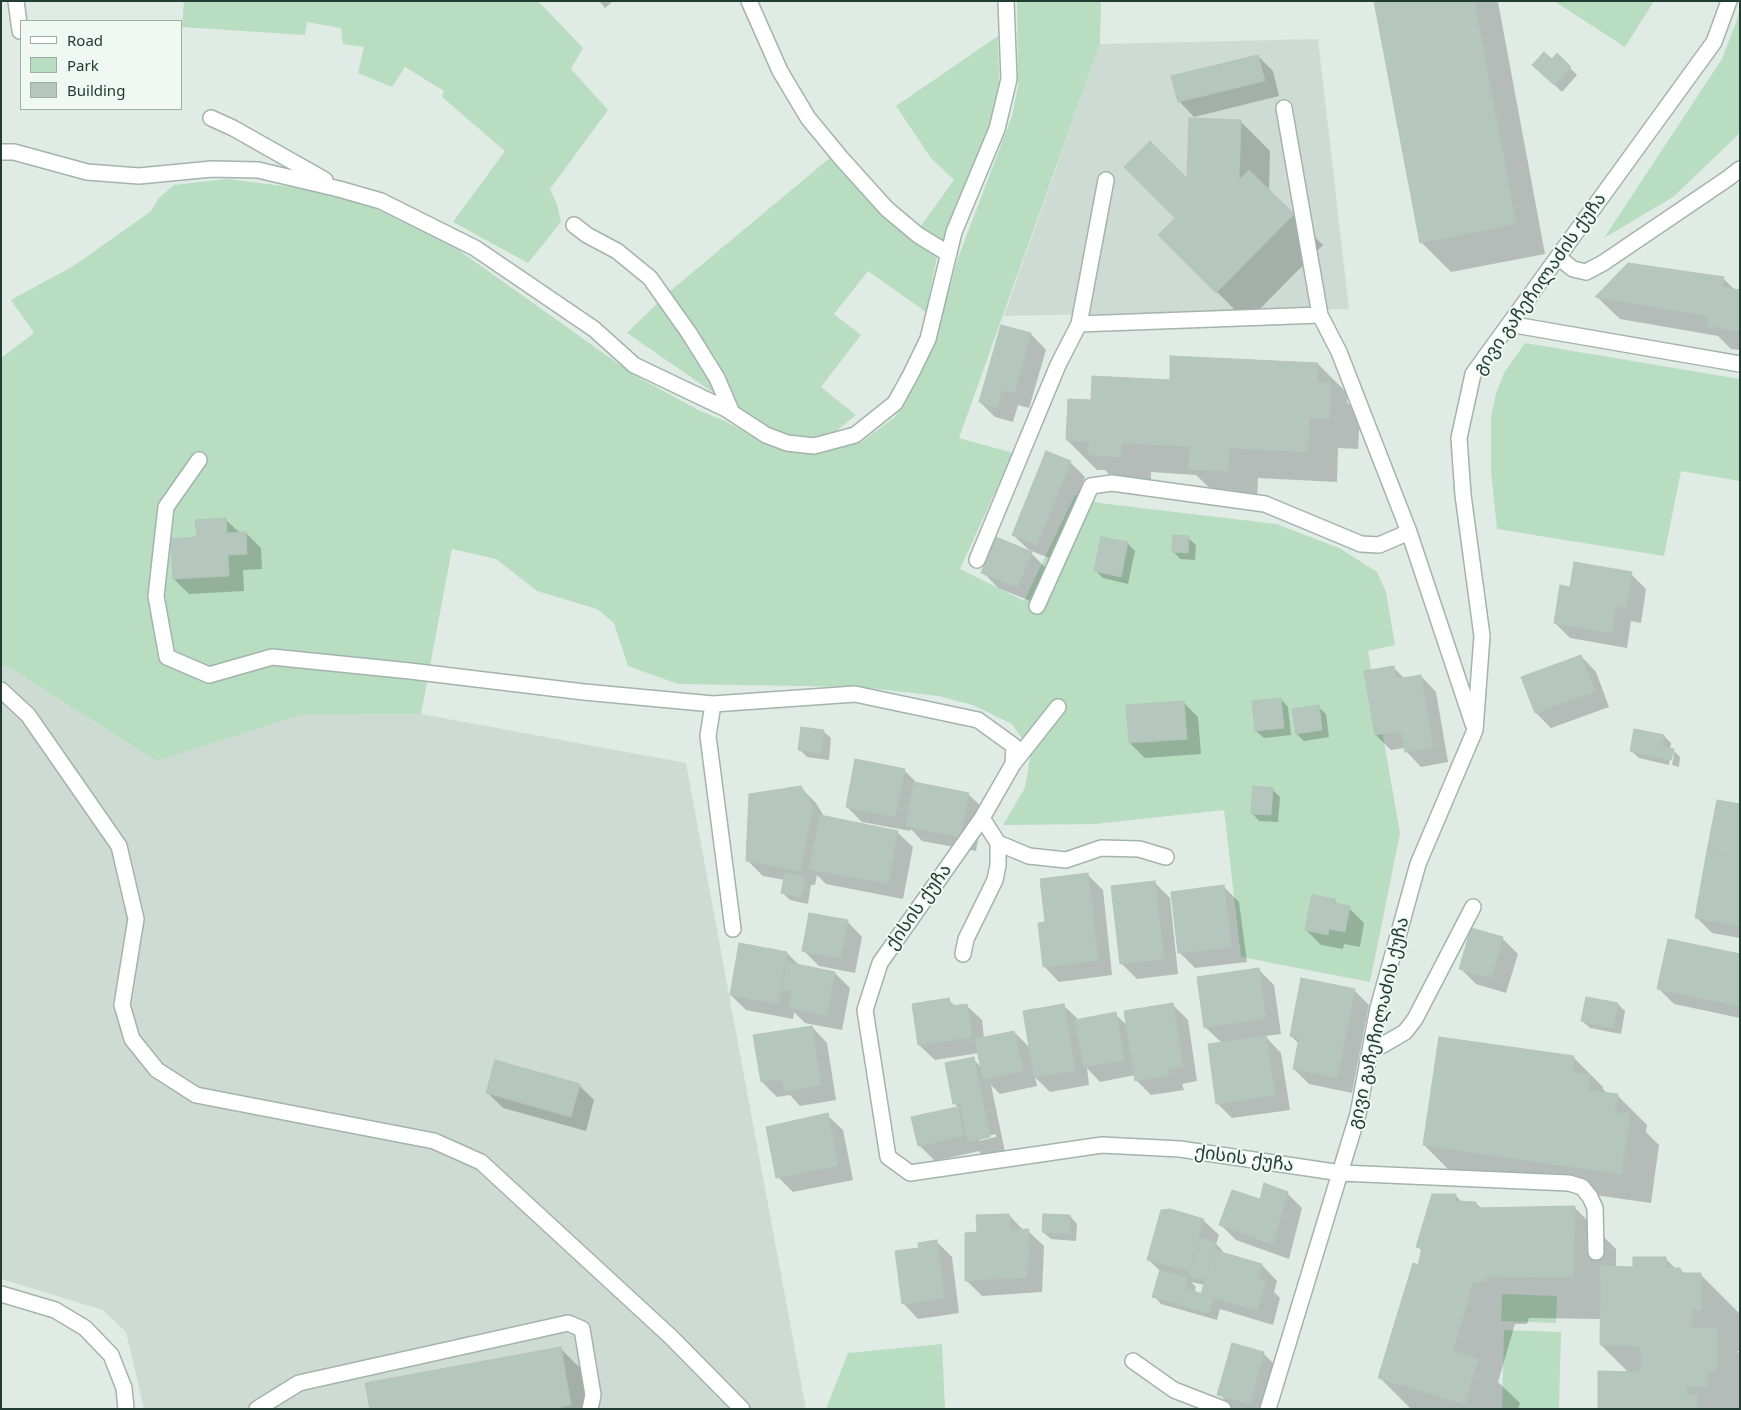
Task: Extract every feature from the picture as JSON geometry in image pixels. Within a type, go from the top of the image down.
[{"type":"street","points":[[16,1],[20,31]]},
{"type":"street","points":[[750,1],[780,71],[808,118],[841,158],[888,209],[918,235],[949,254]]},
{"type":"street","points":[[1,152],[14,152],[87,172],[139,176],[212,169],[258,170],[381,201],[475,248],[594,329],[634,365],[732,413],[766,435],[787,443],[814,446],[855,435],[894,403],[928,339],[954,232],[997,129],[1009,79],[1006,1]]},
{"type":"street","name":"გივი გაჩეჩილაძის ქუჩა","points":[[1269,1409],[1358,1114],[1372,1048],[1378,1008],[1418,864],[1475,730],[1482,636],[1463,495],[1459,438],[1473,374],[1714,42],[1729,1]]},
{"type":"street","points":[[1284,108],[1320,315],[1339,352],[1409,532],[1475,730]]},
{"type":"street","points":[[211,118],[234,128],[339,189]]},
{"type":"street","points":[[1558,256],[1573,269],[1586,272],[1603,263],[1740,169]]},
{"type":"street","points":[[977,560],[1058,365],[1080,324],[1106,180]]},
{"type":"street","points":[[574,225],[587,235],[617,251],[650,278],[689,333],[716,378],[732,413]]},
{"type":"street","points":[[1080,324],[1320,315]]},
{"type":"street","points":[[1509,324],[1740,364]]},
{"type":"street","points":[[199,460],[166,506],[156,596],[167,656],[209,675],[272,657],[584,692],[713,704],[856,694],[978,720],[1014,746],[1013,764]]},
{"type":"street","points":[[1037,606],[1092,486],[1112,483],[1265,504],[1361,544],[1379,545],[1409,532]]},
{"type":"street","points":[[1,690],[28,715],[119,846],[136,919],[122,1005],[132,1039],[156,1070],[196,1094],[434,1141],[481,1162],[671,1337],[742,1409]]},
{"type":"street","points":[[713,704],[708,736],[733,928]]},
{"type":"street","name":"ქისის ქუჩა","points":[[1058,707],[1013,764],[982,818],[880,963],[866,1010],[888,1157],[910,1173],[1102,1146],[1180,1149],[1341,1173],[1569,1183],[1582,1188],[1590,1196],[1595,1208],[1596,1252]]},
{"type":"street","points":[[963,954],[966,939],[995,880],[998,865],[998,844],[982,818]]},
{"type":"street","points":[[998,844],[1029,856],[1066,860],[1101,848],[1139,849],[1166,857]]},
{"type":"street","points":[[1372,1048],[1381,1046],[1405,1032],[1415,1019],[1473,907]]},
{"type":"street","points":[[1,1294],[55,1310],[85,1328],[111,1355],[124,1388],[126,1409]]},
{"type":"street","points":[[257,1409],[299,1383],[568,1323],[582,1329],[593,1395],[590,1409]]},
{"type":"street","points":[[1132,1361],[1174,1390],[1223,1409]]},
{"type":"shaded area","points":[[1318,39],[1349,309],[1004,316],[1100,44]]},
{"type":"shaded area","points":[[1,666],[8,667],[157,761],[301,715],[421,714],[686,763],[806,1409],[144,1409],[126,1332],[103,1310],[1,1279]]},
{"type":"green space","points":[[184,1],[538,1],[583,48],[571,69],[608,110],[550,189],[557,204],[561,222],[528,263],[453,222],[505,151],[442,97],[444,91],[405,67],[392,87],[358,73],[364,47],[343,44],[341,28],[307,22],[305,35],[182,27]]},
{"type":"green space","points":[[1017,1],[1101,1],[1100,44],[959,438],[1013,453],[960,569],[1024,601],[1075,495],[1099,503],[1276,524],[1339,548],[1377,572],[1386,592],[1395,645],[1368,651],[1400,833],[1370,982],[1241,957],[1224,810],[1095,824],[1003,825],[1025,788],[1031,751],[1012,724],[973,705],[938,696],[861,687],[678,684],[628,666],[614,623],[597,609],[537,591],[496,559],[452,549],[421,714],[301,715],[157,761],[8,667],[1,666],[1,358],[34,333],[11,300],[75,265],[150,212],[159,198],[174,185],[227,179],[307,189],[364,203],[453,246],[634,375],[700,411],[725,421],[754,437],[796,450],[819,452],[860,443],[895,417],[921,374],[935,341],[957,261],[1012,116],[1018,86]]},
{"type":"green space","points":[[1554,1],[1654,1],[1625,47]]},
{"type":"green space","points":[[1740,6],[1740,132],[1673,197],[1604,238],[1722,59],[1737,20]]},
{"type":"green space","points":[[998,36],[999,83],[987,142],[943,241],[918,230],[954,180],[931,158],[896,106]]},
{"type":"green space","points":[[831,157],[896,227],[937,257],[926,312],[868,271],[834,314],[861,335],[821,387],[856,415],[830,436],[807,440],[783,435],[756,422],[627,333],[669,292]]},
{"type":"green space","points":[[1525,343],[1740,379],[1740,481],[1681,471],[1664,556],[1497,529],[1491,471],[1491,416],[1496,394],[1504,373]]},
{"type":"green space","points":[[1502,1294],[1557,1296],[1556,1323],[1501,1321]]},
{"type":"green space","points":[[1504,1330],[1561,1332],[1559,1409],[1502,1409]]},
{"type":"green space","points":[[942,1344],[945,1409],[826,1409],[848,1353]]},
{"type":"building","points":[[1374,1],[1474,1],[1516,224],[1420,243]]},
{"type":"building","points":[[1544,52],[1552,59],[1557,53],[1571,67],[1554,85],[1532,65]]},
{"type":"building","points":[[1258,55],[1265,81],[1178,102],[1171,76]]},
{"type":"building","points":[[1189,118],[1241,120],[1239,180],[1249,170],[1294,214],[1216,293],[1158,235],[1175,218],[1124,167],[1150,141],[1187,178]]},
{"type":"building","points":[[1628,263],[1724,277],[1722,287],[1740,290],[1739,331],[1707,326],[1708,316],[1595,297]]},
{"type":"building","points":[[1001,325],[1031,333],[1014,393],[1002,390],[997,408],[979,402]]},
{"type":"building","points":[[1170,356],[1318,363],[1317,382],[1331,383],[1329,419],[1309,418],[1307,452],[1229,448],[1228,471],[1189,469],[1190,446],[1121,443],[1121,457],[1088,455],[1089,442],[1066,440],[1068,399],[1091,400],[1092,376],[1170,380]]},
{"type":"building","points":[[1046,451],[1071,461],[1037,545],[1012,535]]},
{"type":"building","points":[[226,518],[227,533],[246,532],[247,554],[228,555],[229,576],[173,579],[171,539],[197,537],[195,520]]},
{"type":"building","points":[[1173,535],[1189,536],[1188,553],[1172,552]]},
{"type":"building","points":[[996,537],[1032,552],[1017,587],[981,573]]},
{"type":"building","points":[[1101,537],[1128,542],[1121,577],[1094,571]]},
{"type":"building","points":[[1574,562],[1632,572],[1626,608],[1616,606],[1612,633],[1554,623],[1560,585],[1570,587]]},
{"type":"building","points":[[1581,655],[1595,691],[1535,713],[1521,677]]},
{"type":"building","points":[[1394,666],[1396,679],[1421,675],[1433,747],[1405,752],[1401,731],[1375,735],[1364,671]]},
{"type":"building","points":[[1281,698],[1284,728],[1255,731],[1252,701]]},
{"type":"building","points":[[1184,701],[1187,739],[1129,743],[1126,705]]},
{"type":"building","points":[[1319,705],[1322,730],[1296,734],[1292,709]]},
{"type":"building","points":[[801,727],[824,730],[821,753],[798,750]]},
{"type":"building","points":[[1634,729],[1664,735],[1662,746],[1674,749],[1671,760],[1630,751]]},
{"type":"building","points":[[855,759],[905,769],[895,817],[846,807]]},
{"type":"building","points":[[914,782],[969,793],[960,837],[906,826]]},
{"type":"building","points":[[801,786],[813,806],[800,871],[746,861],[749,794]]},
{"type":"building","points":[[1253,786],[1273,788],[1271,815],[1251,814]]},
{"type":"building","points":[[1717,800],[1740,804],[1740,857],[1707,851]]},
{"type":"building","points":[[820,815],[898,831],[888,884],[809,869]]},
{"type":"building","points":[[1707,851],[1740,857],[1740,926],[1695,918]]},
{"type":"building","points":[[785,873],[805,877],[801,897],[781,893]]},
{"type":"building","points":[[1088,873],[1098,960],[1043,967],[1038,923],[1045,922],[1040,879]]},
{"type":"building","points":[[1155,881],[1164,959],[1120,964],[1111,886]]},
{"type":"building","points":[[1224,885],[1232,947],[1178,953],[1171,892]]},
{"type":"building","points":[[1312,895],[1335,899],[1334,903],[1350,906],[1345,932],[1329,929],[1328,935],[1305,930]]},
{"type":"building","points":[[809,913],[848,920],[840,958],[802,951]]},
{"type":"building","points":[[1471,928],[1503,937],[1491,978],[1459,969]]},
{"type":"building","points":[[1668,939],[1740,954],[1740,1006],[1657,989]]},
{"type":"building","points":[[739,943],[787,952],[778,1004],[730,995]]},
{"type":"building","points":[[787,962],[835,972],[827,1015],[789,1008],[792,991],[782,989]]},
{"type":"building","points":[[1259,968],[1266,1018],[1204,1028],[1197,977]]},
{"type":"building","points":[[1301,978],[1355,989],[1337,1078],[1293,1069],[1299,1038],[1290,1036]]},
{"type":"building","points":[[1586,997],[1618,1003],[1613,1028],[1581,1021]]},
{"type":"building","points":[[949,998],[951,1006],[967,1004],[972,1037],[918,1045],[912,1004]]},
{"type":"building","points":[[1173,1003],[1183,1066],[1168,1069],[1169,1075],[1135,1081],[1124,1011]]},
{"type":"building","points":[[1064,1004],[1075,1070],[1034,1077],[1023,1011]]},
{"type":"building","points":[[1116,1012],[1124,1060],[1084,1067],[1075,1020]]},
{"type":"building","points":[[812,1026],[821,1085],[784,1091],[782,1079],[761,1082],[753,1035]]},
{"type":"building","points":[[1014,1031],[1023,1071],[983,1079],[975,1039]]},
{"type":"building","points":[[1266,1036],[1275,1095],[1216,1104],[1208,1044]]},
{"type":"building","points":[[1439,1037],[1574,1056],[1572,1072],[1590,1075],[1588,1090],[1618,1094],[1615,1112],[1630,1114],[1621,1174],[1423,1145]]},
{"type":"building","points":[[974,1057],[990,1137],[968,1142],[960,1103],[953,1104],[945,1063]]},
{"type":"building","points":[[495,1060],[580,1084],[571,1117],[486,1093]]},
{"type":"building","points":[[957,1107],[964,1136],[918,1146],[911,1117]]},
{"type":"building","points":[[828,1113],[838,1165],[776,1178],[766,1127]]},
{"type":"building","points":[[1264,1183],[1288,1192],[1273,1244],[1219,1225],[1232,1190],[1260,1199]]},
{"type":"building","points":[[1432,1194],[1456,1194],[1455,1201],[1476,1202],[1476,1208],[1575,1206],[1573,1277],[1487,1276],[1485,1282],[1473,1282],[1453,1351],[1478,1359],[1465,1404],[1378,1378],[1413,1263],[1418,1265],[1422,1248],[1416,1247]]},
{"type":"building","points":[[1170,1209],[1204,1219],[1189,1271],[1147,1260],[1161,1210]]},
{"type":"building","points":[[1009,1214],[1010,1230],[1029,1229],[1027,1277],[965,1281],[965,1233],[977,1232],[976,1215]]},
{"type":"building","points":[[1043,1214],[1070,1215],[1069,1234],[1042,1232]]},
{"type":"building","points":[[1200,1238],[1216,1243],[1205,1280],[1189,1276]]},
{"type":"building","points":[[937,1240],[944,1298],[902,1304],[895,1251],[919,1248],[918,1243]]},
{"type":"building","points":[[1214,1250],[1262,1264],[1258,1279],[1266,1282],[1257,1310],[1201,1294]]},
{"type":"building","points":[[1633,1257],[1666,1257],[1666,1268],[1680,1268],[1681,1273],[1701,1273],[1701,1310],[1692,1309],[1691,1328],[1717,1329],[1716,1371],[1707,1371],[1707,1386],[1686,1386],[1686,1395],[1697,1395],[1697,1409],[1598,1409],[1598,1371],[1641,1372],[1641,1346],[1600,1345],[1601,1266],[1633,1267]]},
{"type":"building","points":[[1160,1270],[1189,1278],[1181,1305],[1152,1297]]},
{"type":"building","points":[[1186,1289],[1214,1297],[1209,1313],[1181,1305]]},
{"type":"building","points":[[1232,1343],[1264,1352],[1250,1404],[1217,1395]]},
{"type":"building","points":[[561,1347],[571,1405],[552,1409],[370,1409],[365,1383]]}]
